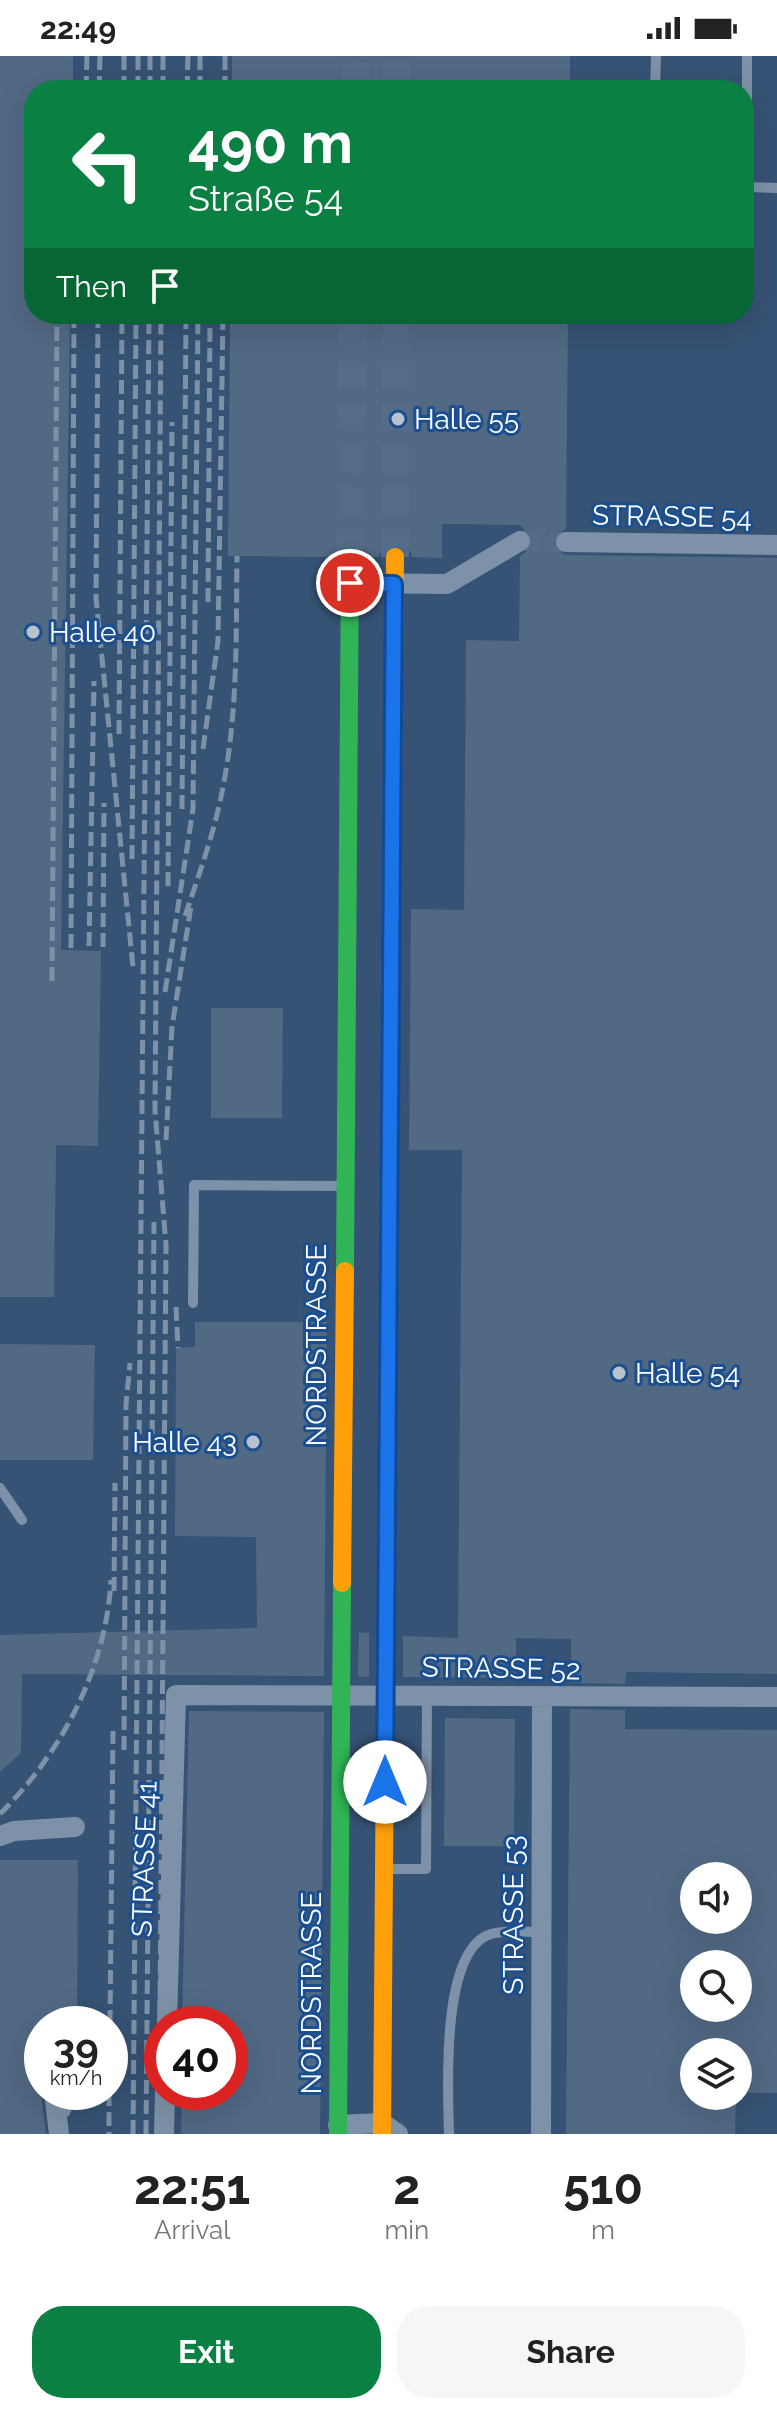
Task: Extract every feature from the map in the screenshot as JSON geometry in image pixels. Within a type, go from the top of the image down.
[{"type":"street","points":[[350,583],[447,584],[520,541]]},
{"type":"street","name":"STRASSE 54","points":[[566,542],[777,545]]},
{"type":"street","name":"NORDSTRASSE","points":[[338,2129],[345,1186],[368,979],[369,924],[350,557]]},
{"type":"street","name":"NORDSTRASSE","points":[[387,2130],[385,1695],[368,979],[369,924],[395,557]]},
{"type":"street","name":"STRASSE 52","points":[[176,1695],[777,1697]]},
{"type":"street","name":"STRASSE 41","points":[[167,2006],[176,1695]]},
{"type":"street","name":"STRASSE 53","points":[[541,2134],[542,1697]]},
{"type":"street","points":[[0,1836],[14,1831],[75,1827]]},
{"type":"street","points":[[56,2110],[59,2134]]},
{"type":"street","points":[[164,2134],[165,2110]]},
{"type":"street","points":[[338,2129],[387,2130]]},
{"type":"lane","points":[[655,80],[656,56]]},
{"type":"lane","points":[[747,56],[747,80]]},
{"type":"lane","points":[[754,187],[777,188]]},
{"type":"lane","points":[[193,1303],[194,1185],[345,1186]]},
{"type":"lane","points":[[0,1488],[22,1520]]},
{"type":"lane","points":[[384,1869],[426,1869],[427,1695]]},
{"type":"lane","points":[[449,2134],[448,2068],[455,1987],[468,1954],[492,1934],[541,1932]]},
{"type":"building","name":"Halle 40","points":[[0,56],[73,56],[73,80],[24,80],[24,324],[70,324],[61,950],[101,951],[98,1146],[56,1145],[54,1297],[0,1297]]},
{"type":"building","points":[[232,56],[570,56],[570,80],[232,80]]},
{"type":"building","name":"Halle 54","points":[[230,324],[568,324],[566,529],[555,536],[555,549],[566,555],[777,558],[777,1674],[626,1672],[625,1684],[571,1683],[571,1639],[516,1638],[516,1678],[403,1677],[403,1636],[458,1638],[462,1150],[409,1150],[411,909],[464,910],[466,640],[519,641],[520,556],[531,548],[533,540],[520,525],[442,524],[442,558],[412,557],[409,548],[396,540],[386,543],[378,557],[367,557],[364,548],[351,540],[341,543],[333,557],[228,556]]},
{"type":"building","points":[[211,1008],[283,1008],[282,1118],[211,1118]]},
{"type":"building","name":"Halle 43","points":[[195,1322],[327,1322],[324,1676],[22,1674],[21,1753],[0,1772],[0,1635],[257,1628],[256,1537],[175,1536],[176,1348],[195,1347]]},
{"type":"building","points":[[0,1344],[95,1345],[93,1460],[0,1460]]},
{"type":"building","points":[[359,1632],[369,1633],[369,1677],[358,1676]]},
{"type":"building","points":[[570,1709],[625,1710],[625,1729],[777,1730],[777,2093],[752,2093],[752,2038],[680,2038],[680,2110],[736,2110],[735,2134],[566,2134]]},
{"type":"building","points":[[189,1711],[324,1712],[320,2134],[181,2134],[182,2110],[248,2110],[248,2006],[182,2006]]},
{"type":"building","points":[[445,1718],[515,1719],[514,1846],[444,1846]]},
{"type":"building","points":[[0,1860],[78,1860],[77,2006],[24,2006],[24,2110],[43,2110],[46,2134],[0,2134]]},
{"type":"tunnel","points":[[355,80],[356,56]]},
{"type":"tunnel","points":[[397,56],[397,80]]},
{"type":"tunnel","points":[[350,557],[353,324]]},
{"type":"tunnel","points":[[395,557],[396,324]]},
{"type":"tunnel","points":[[520,541],[566,542]]},
{"type":"railway","points":[[86,80],[87,56]]},
{"type":"railway","points":[[99,80],[100,56]]},
{"type":"railway","points":[[124,56],[124,80]]},
{"type":"railway","points":[[138,56],[138,80]]},
{"type":"railway","points":[[150,56],[150,80]]},
{"type":"railway","points":[[163,56],[163,80]]},
{"type":"railway","points":[[187,80],[188,56]]},
{"type":"railway","points":[[200,56],[200,80]]},
{"type":"railway","points":[[225,56],[225,80]]},
{"type":"railway","points":[[52,981],[57,324]]},
{"type":"railway","points":[[71,948],[74,324]]},
{"type":"railway","points":[[98,324],[96,598],[133,967]]},
{"type":"railway","points":[[119,734],[122,324]]},
{"type":"railway","points":[[132,859],[136,324]]},
{"type":"railway","points":[[133,2134],[149,324]]},
{"type":"railway","points":[[159,2134],[166,1245],[155,1110],[161,324]]},
{"type":"railway","points":[[182,809],[186,324]]},
{"type":"railway","points":[[165,992],[193,809],[198,324]]},
{"type":"railway","points":[[208,602],[210,324]]},
{"type":"railway","points":[[203,749],[218,641],[223,324]]},
{"type":"railway","points":[[168,886],[172,422]]},
{"type":"railway","points":[[185,916],[216,820],[228,758],[235,672],[237,556]]},
{"type":"railway","points":[[89,946],[94,681]]},
{"type":"railway","points":[[103,947],[104,803]]},
{"type":"railway","points":[[166,1140],[172,1027],[191,906]]},
{"type":"railway","points":[[146,2134],[154,1222]]},
{"type":"railway","points":[[176,1307],[178,1348]]},
{"type":"railway","points":[[124,1750],[126,1404],[130,1363]]},
{"type":"railway","points":[[114,1591],[115,1483]]},
{"type":"railway","points":[[0,1814],[43,1764],[77,1707],[100,1645],[111,1580]]},
{"type":"railway","points":[[110,2006],[113,1731]]},
{"type":"railway","points":[[58,2134],[69,2110]]},
{"type":"railway","points":[[109,2110],[109,2134]]},
{"type":"traffic: fast","points":[[345,1271],[350,557]]},
{"type":"traffic: fast","points":[[389,1305],[392,885]]},
{"type":"traffic: fast","points":[[338,2134],[342,1583]]},
{"type":"traffic: slow","points":[[392,885],[395,557]]},
{"type":"traffic: slow","points":[[342,1583],[345,1271]]},
{"type":"traffic: slow","points":[[382,2134],[385,1741]]},
{"type":"traffic: jam","points":[[385,1741],[389,1305]]},
{"type":"place","name":"Halle 55","points":[[398,419]]},
{"type":"place","name":"Halle 40","points":[[33,632]]},
{"type":"place","name":"Halle 54","points":[[619,1373]]},
{"type":"place","name":"Halle 43","points":[[253,1442]]},
{"type":"route","points":[[350,583],[394,584],[385,1782]]}]
